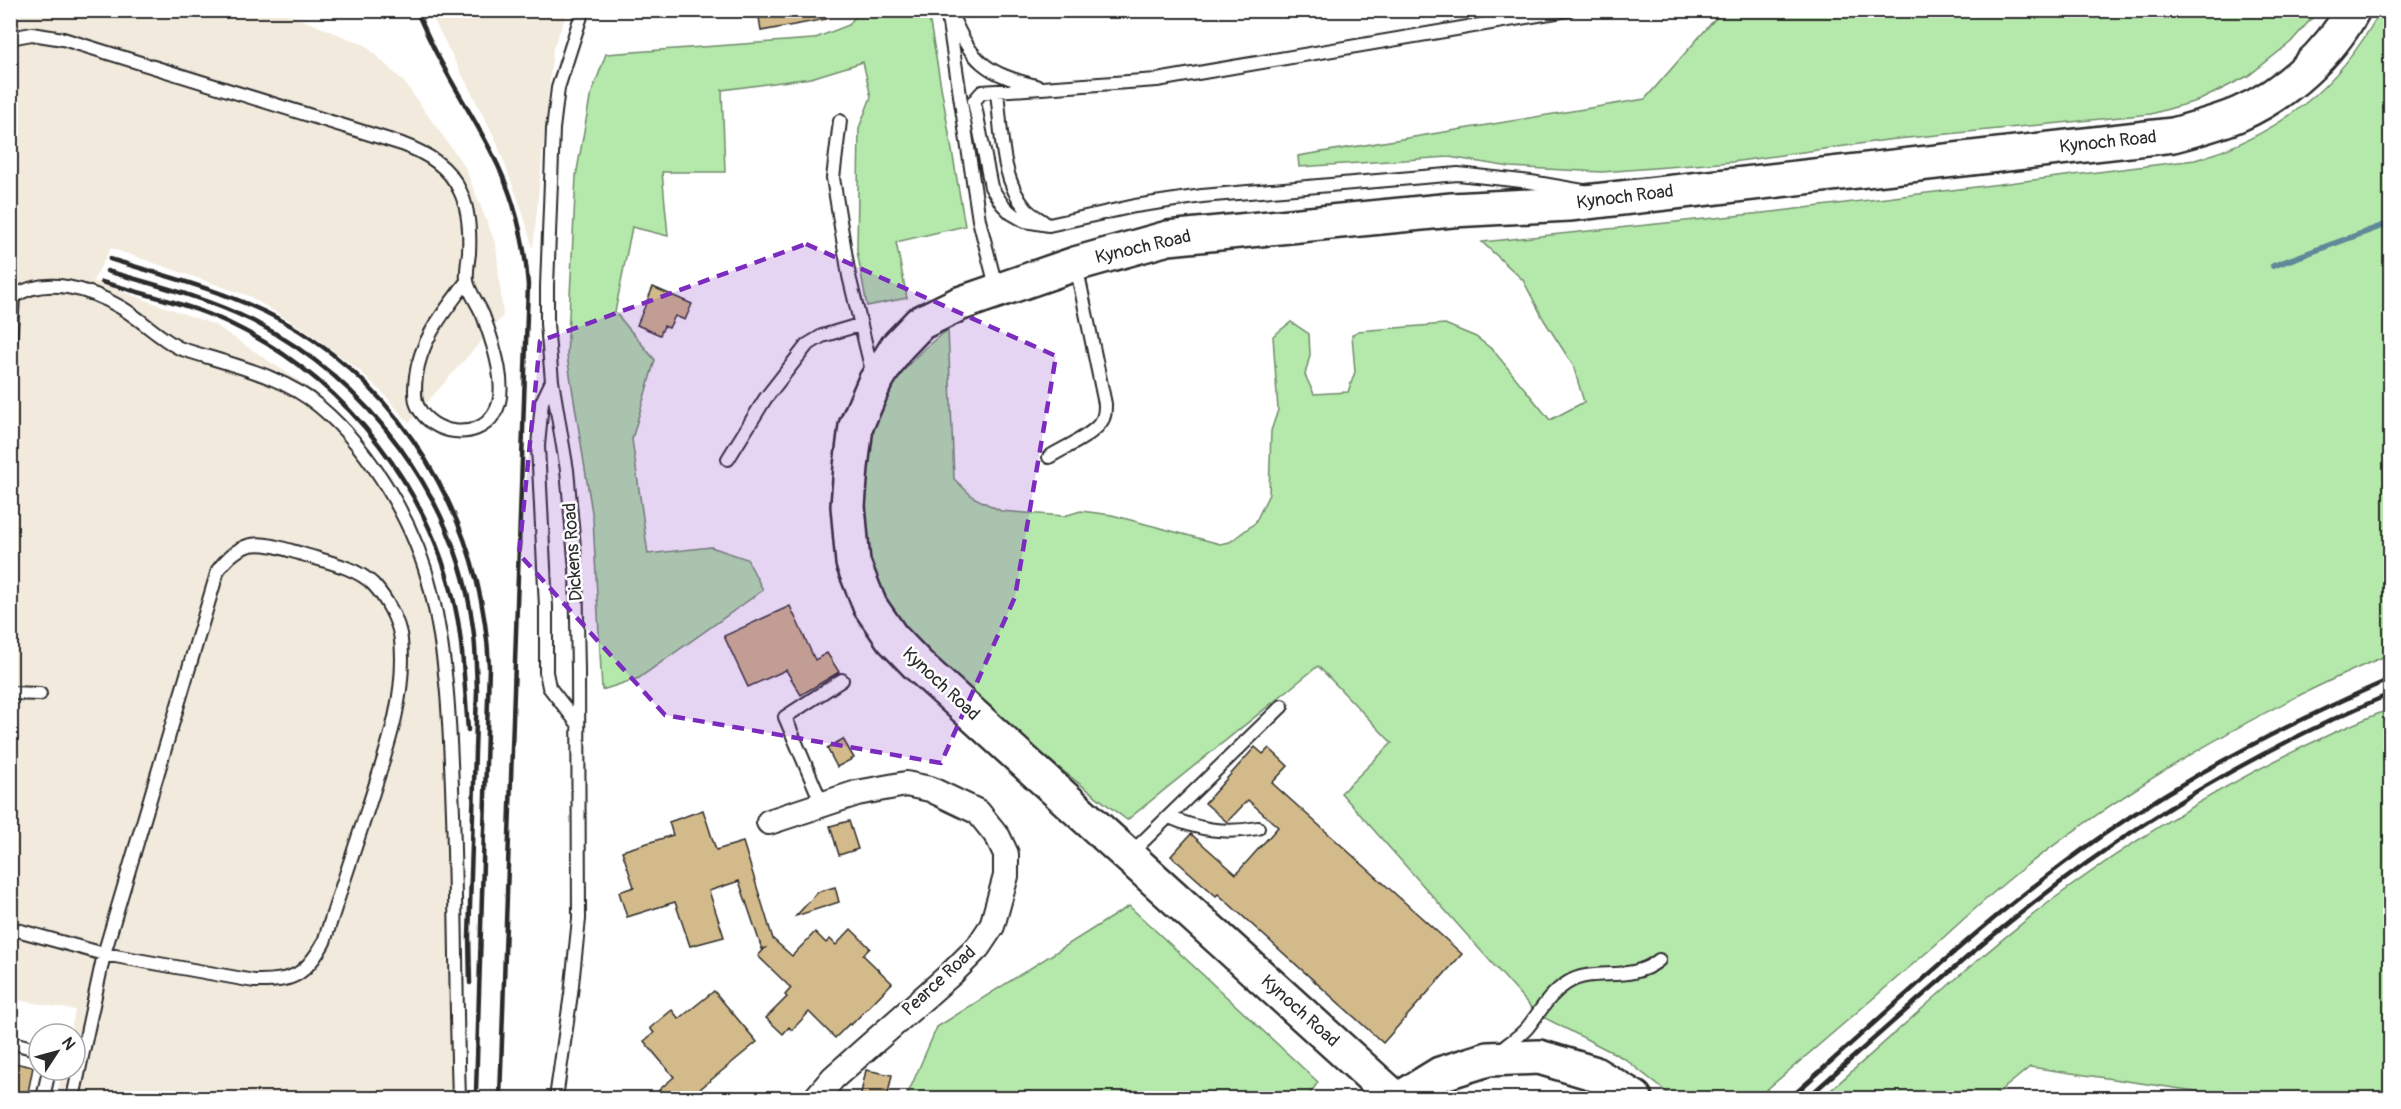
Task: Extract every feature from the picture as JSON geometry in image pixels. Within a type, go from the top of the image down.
[{"type":"street","name":"Kynoch Road","points":[[1395,1098],[918,664],[892,638],[870,606],[853,563],[848,507],[856,426],[874,382],[897,347],[920,323],[959,304],[1075,264],[1168,237],[1452,210],[1569,204],[2173,135],[2240,114],[2274,94],[2305,70],[2332,43],[2353,10]]},
{"type":"street","name":"Pearce Road","points":[[769,822],[822,804],[884,787],[906,784],[930,789],[978,812],[998,837],[1006,854],[1006,876],[992,926],[978,947],[952,973],[833,1078],[816,1098]]},
{"type":"street","points":[[1401,1098],[1440,1074],[1488,1059],[1539,1057],[1593,1073],[1635,1098]]},
{"type":"lane","name":"Dickens Road","points":[[556,1098],[579,919],[578,724],[576,570],[567,470],[552,381],[547,286],[553,129],[558,88],[583,10]]},
{"type":"lane","points":[[948,10],[962,38],[977,60],[990,70],[1012,80],[1046,88]]},
{"type":"lane","points":[[948,10],[979,220],[998,292]]},
{"type":"lane","points":[[1568,10],[1156,80],[982,93],[974,101],[991,187],[1011,213],[1025,221],[1049,225],[1135,206],[1202,196],[1458,174],[1568,187],[1610,199]]},
{"type":"lane","points":[[10,38],[32,34],[63,39],[423,152],[451,176],[465,203],[468,222],[467,281],[484,318],[497,359],[502,393],[494,415],[480,426],[460,432],[444,430],[429,421],[417,406],[416,376],[424,341],[467,281]]},
{"type":"lane","points":[[997,93],[1008,178],[1015,194],[1028,211],[1049,225]]},
{"type":"lane","points":[[840,121],[833,178],[849,276],[874,382]]},
{"type":"lane","points":[[1049,457],[1091,432],[1101,424],[1105,416],[1105,404],[1075,264]]},
{"type":"lane","points":[[10,346],[12,296],[25,289],[51,284],[96,296],[121,307],[167,342],[179,348],[289,385],[321,408],[348,436],[381,477],[412,534],[431,591],[440,638],[451,751],[459,1098]]},
{"type":"lane","points":[[728,459],[765,399],[807,345],[822,336],[860,325]]},
{"type":"lane","points":[[552,381],[542,402],[538,446],[546,607],[546,672],[549,687],[578,724]]},
{"type":"lane","points":[[10,928],[104,954],[254,981],[279,982],[300,974],[314,961],[324,942],[387,748],[402,685],[401,638],[387,602],[371,582],[346,568],[270,544],[248,544],[230,554],[218,570],[104,954],[74,1098]]},
{"type":"lane","points":[[822,804],[785,717],[842,680]]},
{"type":"lane","points":[[10,693],[40,694]]},
{"type":"lane","points":[[1129,855],[1282,706]]},
{"type":"lane","points":[[1169,816],[1188,825],[1221,831],[1258,828]]},
{"type":"lane","points":[[1488,1059],[1525,1030],[1550,997],[1567,983],[1578,978],[1638,971],[1649,968],[1659,960]]},
{"type":"lane","points":[[10,1042],[27,1047]]},
{"type":"lane","points":[[43,1098],[46,1082]]},
{"type":"highlighted area","points":[[806,244],[1056,356],[1015,597],[941,763],[665,715],[519,554],[540,341]]},
{"type":"shaded area","points":[[10,11],[280,11],[365,45],[404,82],[465,167],[496,245],[503,316],[409,423],[360,371],[307,331],[249,296],[111,248],[93,281],[215,325],[314,391],[392,477],[448,638],[460,1098],[57,1098],[60,1082],[87,1082],[87,1022],[72,1022],[75,1010],[11,999]]},
{"type":"shaded area","points":[[429,11],[568,11],[553,48],[533,249],[522,210],[495,138]]},
{"type":"green space","points":[[859,11],[928,11],[965,226],[896,242],[907,298],[867,306],[857,251],[859,128],[871,97],[863,62],[811,78],[722,90],[725,172],[662,172],[668,236],[632,227],[615,312],[655,360],[632,439],[648,554],[711,547],[747,559],[763,590],[639,678],[602,690],[593,519],[567,356],[576,176],[590,98],[606,54],[813,39],[849,25]]},
{"type":"green space","points":[[1722,11],[2318,11],[2291,42],[2248,76],[2200,100],[2151,114],[1887,140],[1732,162],[1602,172],[1510,167],[1449,157],[1299,167],[1298,156],[1645,99]]},
{"type":"green space","points":[[2380,11],[2390,11],[2390,654],[2341,675],[2246,723],[2109,806],[1999,888],[1757,1098],[1674,1098],[1625,1059],[1537,1014],[1341,793],[1392,743],[1318,666],[1127,820],[1026,742],[937,664],[895,617],[875,580],[865,548],[863,513],[866,465],[874,425],[882,406],[903,372],[931,342],[948,330],[954,479],[973,497],[1001,511],[1064,516],[1081,511],[1112,515],[1220,544],[1230,542],[1255,523],[1269,494],[1271,431],[1278,410],[1273,336],[1291,322],[1309,334],[1310,355],[1305,375],[1314,394],[1348,392],[1355,372],[1352,335],[1358,331],[1445,324],[1476,337],[1493,350],[1550,420],[1584,402],[1573,365],[1544,320],[1523,280],[1482,242],[1772,212],[2195,160],[2253,137],[2303,105],[2345,63],[2364,38]]},
{"type":"green space","points":[[2390,709],[2390,1098],[2215,1098],[2209,1093],[2030,1067],[1992,1098],[1822,1098],[1993,947],[2091,872],[2215,793],[2301,748]]},
{"type":"green space","points":[[1129,906],[1318,1082],[1307,1098],[906,1098],[937,1027]]},
{"type":"building","points":[[758,10],[826,10],[827,19],[761,31]]},
{"type":"building","points":[[653,287],[692,304],[685,320],[675,316],[669,328],[664,326],[660,335],[637,325]]},
{"type":"building","points":[[790,606],[815,660],[827,653],[839,672],[801,695],[786,670],[748,687],[724,636]]},
{"type":"building","points":[[843,739],[854,758],[837,767],[827,748]]},
{"type":"building","points":[[1255,747],[1263,754],[1269,748],[1288,766],[1272,783],[1462,954],[1383,1043],[1218,894],[1216,896],[1171,856],[1191,834],[1236,874],[1278,827],[1248,800],[1227,822],[1205,803]]},
{"type":"building","points":[[703,810],[716,850],[743,842],[773,939],[792,956],[815,932],[826,943],[830,939],[836,945],[851,929],[870,948],[863,955],[892,983],[835,1038],[809,1012],[792,1030],[789,1027],[783,1034],[766,1018],[787,997],[785,995],[791,988],[758,956],[765,948],[762,949],[739,881],[709,891],[724,937],[690,946],[675,902],[627,917],[619,892],[634,887],[622,851],[673,835],[669,822]]},
{"type":"building","points":[[849,821],[858,849],[839,855],[830,826]]},
{"type":"building","points":[[835,887],[839,902],[796,916],[818,892]]},
{"type":"building","points":[[714,991],[757,1042],[689,1098],[667,1098],[659,1090],[674,1077],[644,1041],[654,1033],[650,1028],[672,1010],[679,1019]]},
{"type":"building","points":[[10,1062],[27,1066],[27,1082],[30,1082],[27,1098],[10,1098]]},
{"type":"building","points":[[866,1070],[892,1075],[887,1098],[860,1098]]},
{"type":"waterway","points":[[2273,266],[2390,223]]},
{"type":"railway","points":[[416,10],[437,54],[489,148],[506,185],[521,234],[528,285],[500,1098]]},
{"type":"railway","points":[[110,259],[188,282],[240,301],[289,324],[312,339],[350,369],[384,403],[413,441],[438,482],[459,525],[474,571],[484,618],[489,666],[476,1092]]},
{"type":"railway","points":[[107,271],[218,305],[253,321],[295,346],[334,376],[369,410],[400,447],[426,488],[448,532],[463,579],[475,643],[477,690],[469,937],[470,983]]},
{"type":"railway","points":[[102,282],[212,316],[270,346],[310,374],[346,407],[378,444],[406,484],[429,527],[446,573],[460,635],[468,730]]},
{"type":"railway","points":[[1790,1098],[2021,896],[2103,835],[2172,790],[2243,750],[2390,679]]},
{"type":"railway","points":[[1807,1098],[2002,928],[2072,873],[2115,843],[2249,762],[2342,715],[2390,694]]}]
